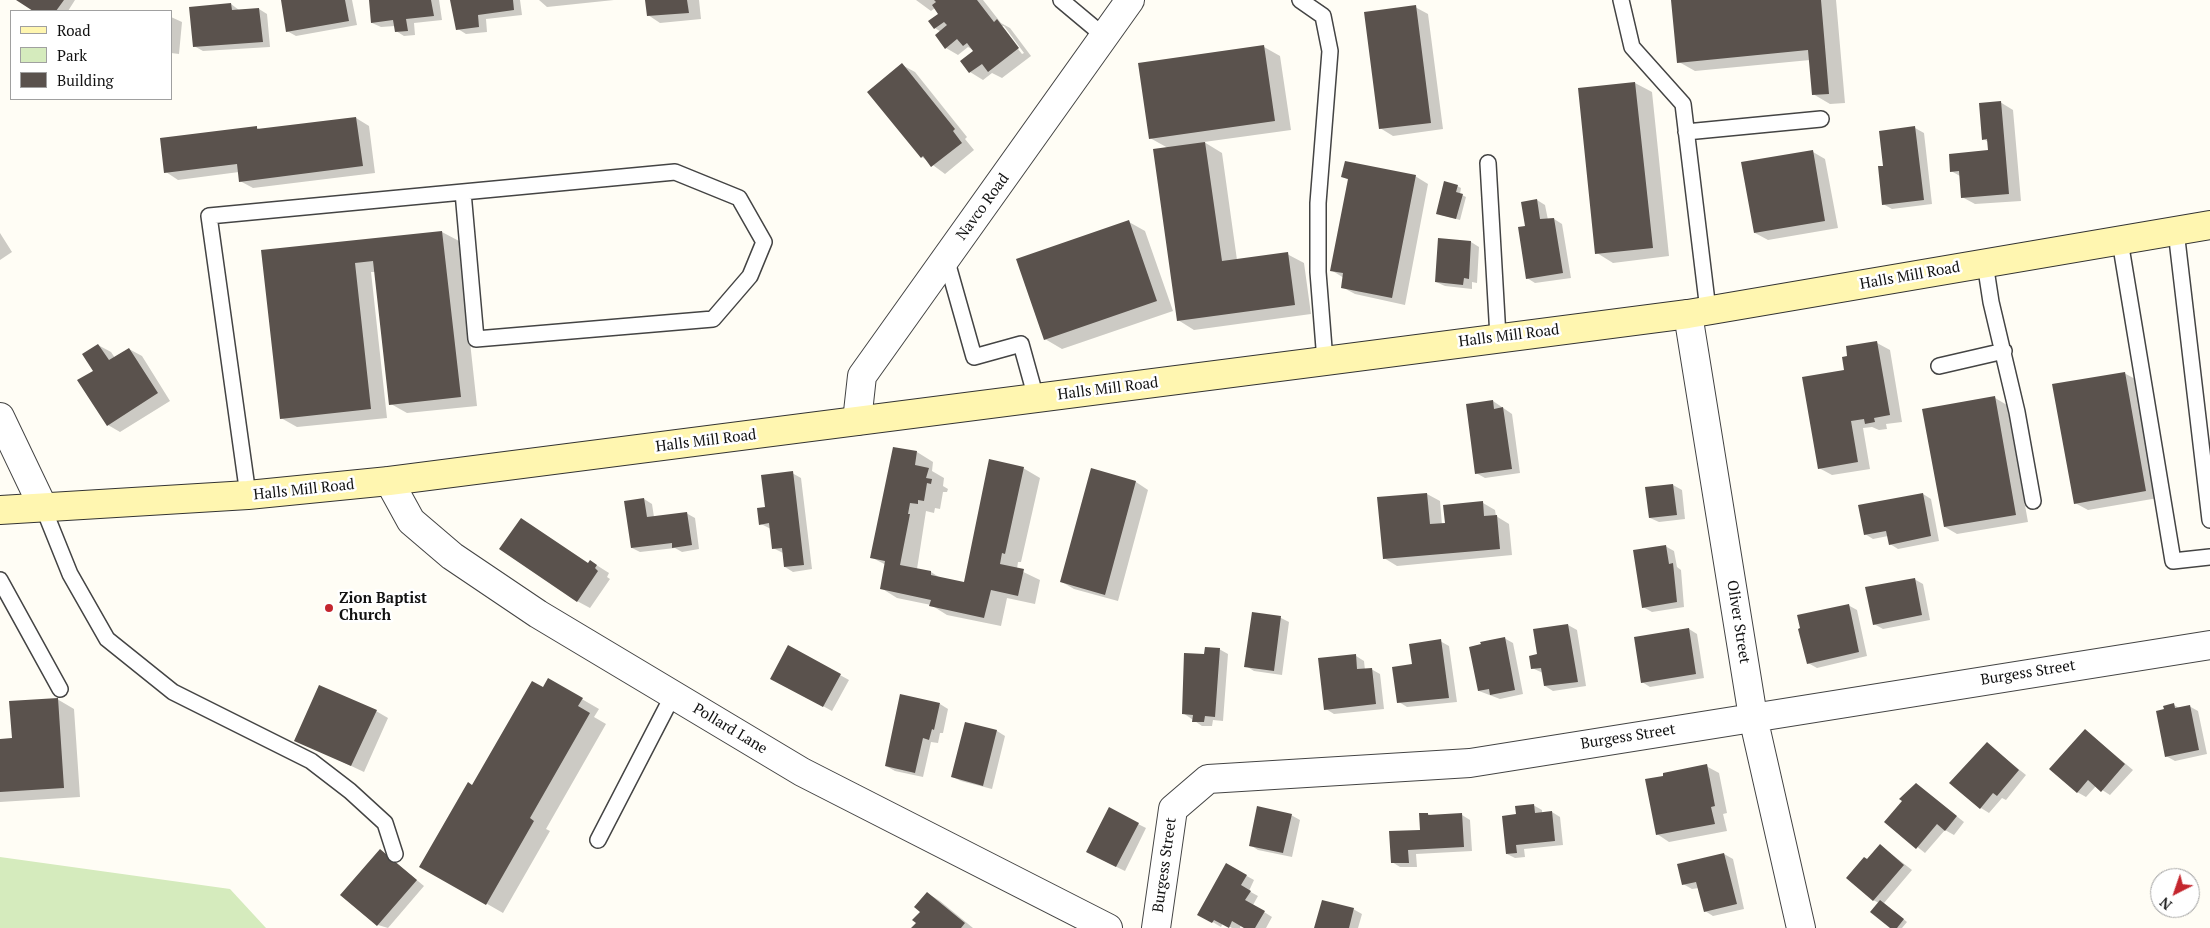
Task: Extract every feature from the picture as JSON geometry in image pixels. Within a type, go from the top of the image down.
[{"type":"street","name":"Navco Road","points":[[857,421],[862,376],[1130,0]]},
{"type":"street","name":"Halls Mill Road","points":[[0,510],[248,495],[389,481],[1325,361],[1698,312],[2210,225]]},
{"type":"street","name":"Oliver Street","points":[[1698,312],[1753,717],[1801,928]]},
{"type":"street","points":[[0,417],[43,507]]},
{"type":"street","name":"Pollard Lane","points":[[389,481],[411,521],[452,556],[538,614],[802,772],[1108,928]]},
{"type":"street","name":"Burgess Street","points":[[1156,928],[1173,809],[1208,779],[1470,763],[2210,645]]},
{"type":"lane","points":[[1061,0],[1104,36]]},
{"type":"lane","points":[[1300,0],[1323,16],[1330,51],[1318,203],[1318,272],[1325,361]]},
{"type":"lane","points":[[1621,0],[1632,47],[1683,104],[1698,312]]},
{"type":"lane","points":[[1686,132],[1820,119]]},
{"type":"lane","points":[[1488,163],[1498,337]]},
{"type":"lane","points":[[248,495],[209,216],[674,172],[738,198],[764,242],[750,276],[713,319],[476,339],[463,192]]},
{"type":"lane","points":[[2176,231],[2210,520]]},
{"type":"lane","points":[[2120,241],[2173,561],[2210,556]]},
{"type":"lane","points":[[946,258],[974,357],[1021,344],[1036,398]]},
{"type":"lane","points":[[1985,263],[1991,302],[2004,351],[2032,501]]},
{"type":"lane","points":[[1938,366],[2004,351]]},
{"type":"lane","points":[[43,507],[70,574],[107,639],[173,692],[312,761],[350,791],[384,823],[395,854]]},
{"type":"lane","points":[[0,580],[60,689]]},
{"type":"lane","points":[[598,840],[673,695]]},
{"type":"green space","points":[[0,857],[230,889],[266,928],[0,928]]},
{"type":"building","points":[[16,0],[64,0],[57,10],[31,10]]},
{"type":"building","points":[[281,0],[345,0],[349,21],[286,32]]},
{"type":"building","points":[[369,0],[431,0],[434,16],[406,19],[408,31],[395,32],[393,20],[371,23]]},
{"type":"building","points":[[450,0],[513,0],[514,10],[478,15],[479,27],[456,30]]},
{"type":"building","points":[[645,0],[687,0],[689,13],[647,16]]},
{"type":"building","points":[[934,0],[977,0],[994,22],[997,19],[1019,48],[988,72],[982,64],[969,73],[960,61],[973,51],[967,43],[963,46],[957,39],[945,49],[935,35],[947,25],[944,22],[934,29],[928,21],[938,14],[932,5],[936,2]]},
{"type":"building","points":[[1671,0],[1821,0],[1829,94],[1812,95],[1808,50],[1677,63]]},
{"type":"building","points":[[231,3],[232,10],[259,8],[263,42],[193,47],[189,7]]},
{"type":"building","points":[[1416,5],[1431,123],[1379,129],[1364,12]]},
{"type":"building","points":[[1264,45],[1275,121],[1149,139],[1138,63]]},
{"type":"building","points":[[902,63],[955,129],[953,131],[962,143],[931,167],[923,156],[921,158],[867,92]]},
{"type":"building","points":[[1635,82],[1653,248],[1595,254],[1578,88]]},
{"type":"building","points":[[2001,101],[2009,194],[1961,198],[1959,171],[1950,172],[1949,154],[1988,150],[1987,139],[1982,140],[1979,103]]},
{"type":"building","points":[[356,117],[363,166],[239,182],[237,164],[164,173],[160,138],[257,126],[257,129]]},
{"type":"building","points":[[1915,126],[1924,200],[1882,205],[1878,166],[1883,166],[1879,131]]},
{"type":"building","points":[[1205,142],[1222,261],[1288,252],[1295,305],[1177,321],[1153,149]]},
{"type":"building","points":[[1813,150],[1825,221],[1754,233],[1741,162]]},
{"type":"building","points":[[1345,161],[1416,175],[1392,298],[1341,288],[1343,273],[1330,271],[1348,179],[1341,177]]},
{"type":"building","points":[[1444,181],[1458,185],[1456,192],[1463,194],[1456,219],[1436,214]]},
{"type":"building","points":[[1537,199],[1540,219],[1554,218],[1563,273],[1526,279],[1518,227],[1525,226],[1521,202]]},
{"type":"building","points":[[1129,220],[1157,301],[1044,340],[1016,259]]},
{"type":"building","points":[[442,231],[461,397],[389,405],[373,261],[355,263],[371,409],[280,419],[261,250]]},
{"type":"building","points":[[1438,238],[1471,241],[1469,279],[1464,278],[1463,285],[1435,282]]},
{"type":"building","points":[[1877,341],[1890,415],[1874,418],[1875,422],[1865,424],[1864,419],[1851,421],[1858,462],[1818,469],[1802,377],[1844,370],[1842,357],[1847,356],[1846,346]]},
{"type":"building","points":[[98,344],[109,360],[129,348],[158,393],[107,426],[77,380],[93,371],[82,354]]},
{"type":"building","points":[[2125,372],[2146,491],[2074,504],[2052,384]]},
{"type":"building","points":[[1995,396],[2016,515],[1944,527],[1922,409]]},
{"type":"building","points":[[1493,400],[1494,409],[1503,407],[1512,469],[1475,474],[1466,404]]},
{"type":"building","points":[[893,447],[917,451],[915,465],[929,468],[926,478],[932,479],[931,484],[927,483],[924,501],[918,500],[918,504],[910,503],[908,514],[910,514],[900,565],[931,571],[931,575],[964,582],[989,459],[1024,467],[1005,554],[1002,553],[1000,564],[1024,569],[1018,596],[991,590],[984,618],[929,606],[931,600],[880,589],[885,561],[870,558]]},
{"type":"building","points":[[1091,468],[1136,481],[1105,595],[1060,582]]},
{"type":"building","points":[[793,471],[804,565],[784,567],[782,548],[772,549],[769,523],[759,525],[757,508],[765,507],[761,475]]},
{"type":"building","points":[[1673,484],[1677,515],[1649,518],[1645,487]]},
{"type":"building","points":[[1427,493],[1430,524],[1445,523],[1443,505],[1483,501],[1484,516],[1497,515],[1500,549],[1383,559],[1377,497]]},
{"type":"building","points":[[1923,493],[1931,536],[1889,545],[1886,531],[1864,535],[1858,505]]},
{"type":"building","points":[[644,498],[647,517],[687,512],[692,545],[672,548],[672,543],[631,548],[624,501]]},
{"type":"building","points":[[521,518],[588,563],[590,560],[597,565],[595,568],[598,571],[577,602],[499,549]]},
{"type":"building","points":[[1666,545],[1669,564],[1673,563],[1677,602],[1642,608],[1633,550]]},
{"type":"building","points":[[1915,578],[1922,615],[1873,625],[1865,587]]},
{"type":"building","points":[[1849,604],[1859,652],[1807,664],[1798,629],[1800,628],[1797,615]]},
{"type":"building","points":[[1252,612],[1281,616],[1274,671],[1244,667]]},
{"type":"building","points":[[1568,624],[1578,682],[1544,686],[1541,668],[1531,669],[1529,656],[1537,654],[1533,629]]},
{"type":"building","points":[[1689,628],[1696,674],[1641,683],[1634,637]]},
{"type":"building","points":[[1505,637],[1515,690],[1490,695],[1489,689],[1478,691],[1469,647],[1481,644],[1480,642]]},
{"type":"building","points":[[1441,639],[1449,698],[1397,703],[1392,667],[1412,664],[1409,644]]},
{"type":"building","points":[[788,645],[841,674],[823,707],[770,679]]},
{"type":"building","points":[[1205,647],[1220,648],[1215,717],[1205,716],[1204,722],[1192,722],[1193,715],[1182,714],[1184,653],[1204,654]]},
{"type":"building","points":[[1356,654],[1357,669],[1372,668],[1376,704],[1324,710],[1318,658]]},
{"type":"building","points":[[548,678],[583,698],[578,706],[590,713],[530,818],[534,821],[486,905],[419,867],[468,782],[472,785],[532,681],[543,687]]},
{"type":"building","points":[[319,685],[377,710],[351,766],[294,741]]},
{"type":"building","points":[[900,694],[940,703],[934,730],[932,729],[929,740],[923,738],[915,773],[885,766]]},
{"type":"building","points":[[58,698],[64,788],[0,792],[0,739],[12,738],[9,701]]},
{"type":"building","points":[[2174,703],[2175,708],[2190,705],[2199,750],[2165,757],[2156,711],[2164,709],[2163,706]]},
{"type":"building","points":[[965,722],[997,730],[983,786],[951,777]]},
{"type":"building","points":[[2085,729],[2125,764],[2101,792],[2088,780],[2077,793],[2049,769]]},
{"type":"building","points":[[1987,742],[2019,770],[1997,796],[1993,793],[1980,809],[1949,783]]},
{"type":"building","points":[[1707,764],[1715,806],[1711,807],[1715,824],[1656,835],[1645,779],[1663,776],[1663,773]]},
{"type":"building","points":[[1916,783],[1957,816],[1945,831],[1937,824],[1916,849],[1884,822],[1902,801],[1899,799]]},
{"type":"building","points":[[1534,804],[1535,813],[1552,811],[1555,841],[1516,845],[1517,853],[1506,854],[1502,816],[1516,814],[1515,806]]},
{"type":"building","points":[[1257,806],[1292,814],[1283,853],[1249,846]]},
{"type":"building","points":[[1109,807],[1139,823],[1116,867],[1086,852]]},
{"type":"building","points":[[1419,813],[1428,813],[1428,815],[1462,813],[1464,847],[1408,850],[1409,863],[1391,863],[1389,831],[1420,830]]},
{"type":"building","points":[[1880,844],[1904,865],[1873,901],[1846,878],[1864,857],[1867,859]]},
{"type":"building","points":[[380,849],[417,880],[377,926],[340,895]]},
{"type":"building","points":[[1724,853],[1737,904],[1704,912],[1696,882],[1682,885],[1677,864]]},
{"type":"building","points":[[1226,863],[1247,875],[1241,885],[1251,891],[1245,900],[1265,911],[1255,928],[1244,928],[1232,921],[1229,928],[1214,920],[1212,923],[1197,915]]},
{"type":"building","points":[[927,892],[965,923],[961,928],[911,928],[916,923],[912,920],[920,912],[914,907]]},
{"type":"building","points":[[1322,900],[1354,908],[1349,928],[1314,928]]},
{"type":"building","points":[[1880,900],[1904,919],[1897,928],[1890,928],[1870,912]]},
{"type":"place","name":"Zion Baptist Church","points":[[329,608]]}]
